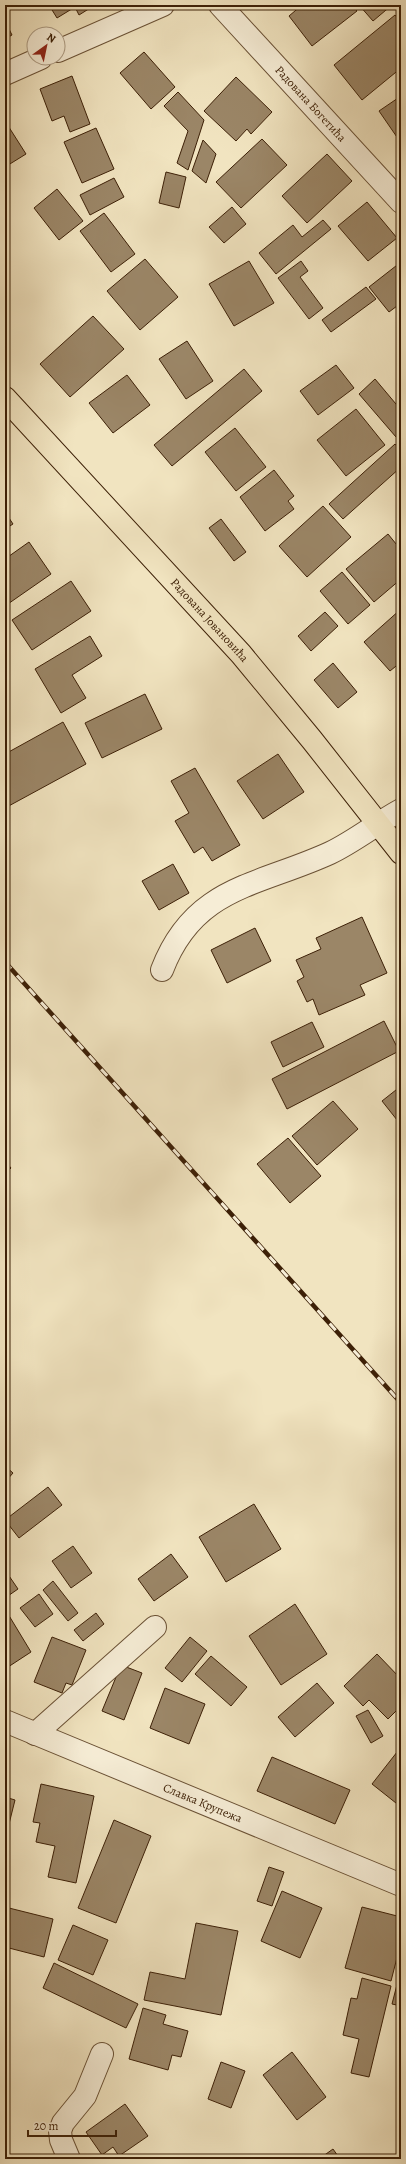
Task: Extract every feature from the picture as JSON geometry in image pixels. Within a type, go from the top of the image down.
[{"type":"main road","name":"Радована Јовановића","points":[[5,398],[241,654],[312,740],[401,853]]},
{"type":"street","points":[[66,47],[163,5]]},
{"type":"street","name":"Радована Богетића","points":[[220,5],[401,202]]},
{"type":"street","points":[[5,74],[26,65]]},
{"type":"street","points":[[162,970],[179,936],[197,914],[210,904],[225,894],[296,868],[332,852],[377,823],[401,810]]},
{"type":"street","points":[[35,1734],[155,1627]]},
{"type":"street","name":"Славка Крупежа","points":[[5,1721],[401,1885]]},
{"type":"street","points":[[69,2159],[61,2140],[60,2131],[63,2123],[85,2096],[102,2054]]},
{"type":"building","points":[[49,5],[95,5],[79,15],[75,7],[57,18]]},
{"type":"building","points":[[302,5],[352,5],[357,11],[312,46],[289,16]]},
{"type":"building","points":[[359,5],[392,5],[373,21]]},
{"type":"building","points":[[395,15],[401,22],[401,68],[362,100],[334,65]]},
{"type":"building","points":[[5,21],[12,35],[5,39]]},
{"type":"building","points":[[144,52],[175,87],[151,109],[120,73]]},
{"type":"building","points":[[72,76],[90,124],[70,132],[64,116],[52,121],[40,89]]},
{"type":"building","points":[[236,77],[272,112],[251,134],[247,129],[236,141],[204,111]]},
{"type":"building","points":[[178,92],[204,120],[188,170],[177,163],[188,131],[164,106]]},
{"type":"building","points":[[401,96],[401,143],[379,111]]},
{"type":"building","points":[[5,121],[26,154],[5,167]]},
{"type":"building","points":[[96,128],[114,169],[82,183],[64,142]]},
{"type":"building","points":[[262,139],[287,165],[241,208],[216,182]]},
{"type":"building","points":[[203,140],[216,154],[206,183],[192,171]]},
{"type":"building","points":[[327,154],[352,181],[307,223],[282,196]]},
{"type":"building","points":[[166,172],[186,177],[179,208],[159,203]]},
{"type":"building","points":[[114,178],[124,197],[90,215],[80,195]]},
{"type":"building","points":[[57,189],[83,221],[59,240],[34,208]]},
{"type":"building","points":[[367,202],[397,238],[368,261],[338,226]]},
{"type":"building","points":[[232,207],[246,224],[224,243],[209,227]]},
{"type":"building","points":[[104,213],[135,254],[111,272],[80,231]]},
{"type":"building","points":[[323,220],[331,229],[276,274],[259,253],[293,225],[302,237]]},
{"type":"building","points":[[145,259],[178,297],[140,330],[107,291]]},
{"type":"building","points":[[249,261],[274,303],[234,326],[209,284]]},
{"type":"building","points":[[301,261],[308,271],[300,277],[323,308],[309,319],[278,278]]},
{"type":"building","points":[[401,262],[401,303],[389,312],[369,287]]},
{"type":"building","points":[[366,287],[376,299],[331,332],[322,320]]},
{"type":"building","points":[[93,316],[124,349],[70,397],[40,364]]},
{"type":"building","points":[[187,341],[213,381],[186,399],[159,359]]},
{"type":"building","points":[[336,365],[354,388],[318,415],[300,391]]},
{"type":"building","points":[[244,369],[262,391],[172,466],[154,445]]},
{"type":"building","points":[[127,375],[150,405],[113,433],[89,403]]},
{"type":"building","points":[[375,379],[401,410],[401,433],[396,437],[359,394]]},
{"type":"building","points":[[356,409],[385,445],[346,476],[317,440]]},
{"type":"building","points":[[235,428],[266,467],[236,491],[205,452]]},
{"type":"building","points":[[395,444],[401,451],[401,467],[343,519],[329,504]]},
{"type":"building","points":[[274,470],[294,496],[288,501],[294,509],[265,531],[240,497]]},
{"type":"building","points":[[323,506],[351,537],[307,577],[279,546]]},
{"type":"building","points":[[5,512],[13,524],[5,529]]},
{"type":"building","points":[[221,519],[246,552],[234,561],[209,528]]},
{"type":"building","points":[[388,534],[401,550],[401,579],[374,602],[346,569]]},
{"type":"building","points":[[29,542],[51,574],[5,606],[5,559]]},
{"type":"building","points":[[342,572],[370,605],[348,624],[320,591]]},
{"type":"building","points":[[71,581],[91,611],[32,650],[12,620]]},
{"type":"building","points":[[401,609],[401,662],[390,671],[364,642]]},
{"type":"building","points":[[325,612],[338,626],[311,651],[298,636]]},
{"type":"building","points":[[90,636],[102,656],[72,675],[86,698],[61,713],[35,669]]},
{"type":"building","points":[[333,663],[357,692],[338,708],[314,680]]},
{"type":"building","points":[[145,694],[162,729],[102,758],[85,723]]},
{"type":"building","points":[[63,722],[86,764],[5,808],[5,754]]},
{"type":"building","points":[[278,754],[304,792],[263,819],[237,781]]},
{"type":"building","points":[[195,768],[240,845],[212,861],[203,847],[194,853],[175,821],[189,813],[171,781]]},
{"type":"building","points":[[173,864],[189,893],[159,910],[142,881]]},
{"type":"building","points":[[362,917],[387,973],[360,985],[365,995],[319,1015],[313,999],[307,1002],[297,981],[304,977],[296,960],[321,949],[316,938]]},
{"type":"building","points":[[255,928],[271,961],[227,983],[211,950]]},
{"type":"building","points":[[384,1021],[399,1051],[287,1109],[272,1079]]},
{"type":"building","points":[[312,1022],[324,1047],[283,1067],[271,1042]]},
{"type":"building","points":[[401,1086],[401,1125],[382,1101]]},
{"type":"building","points":[[333,1101],[358,1129],[317,1165],[292,1136]]},
{"type":"building","points":[[288,1138],[321,1176],[290,1203],[257,1164]]},
{"type":"building","points":[[5,1161],[11,1168],[5,1174]]},
{"type":"building","points":[[5,1466],[13,1473],[5,1482]]},
{"type":"building","points":[[48,1487],[62,1505],[19,1538],[5,1520]]},
{"type":"building","points":[[254,1504],[281,1549],[226,1582],[199,1537]]},
{"type":"building","points":[[73,1546],[92,1573],[71,1588],[52,1561]]},
{"type":"building","points":[[171,1554],[188,1577],[154,1601],[138,1579]]},
{"type":"building","points":[[5,1570],[18,1589],[5,1598]]},
{"type":"building","points":[[53,1581],[78,1613],[68,1621],[43,1590]]},
{"type":"building","points":[[39,1594],[53,1614],[35,1627],[20,1608]]},
{"type":"building","points":[[295,1604],[327,1654],[281,1685],[249,1636]]},
{"type":"building","points":[[5,1609],[31,1652],[5,1669]]},
{"type":"building","points":[[96,1613],[104,1624],[83,1641],[74,1630]]},
{"type":"building","points":[[52,1637],[86,1650],[72,1685],[66,1683],[62,1693],[34,1682]]},
{"type":"building","points":[[190,1637],[207,1651],[182,1682],[165,1668]]},
{"type":"building","points":[[377,1654],[401,1679],[401,1706],[388,1719],[369,1700],[363,1706],[344,1686]]},
{"type":"building","points":[[211,1656],[247,1687],[231,1706],[195,1674]]},
{"type":"building","points":[[121,1665],[142,1673],[124,1720],[102,1711]]},
{"type":"building","points":[[317,1683],[334,1703],[295,1737],[278,1717]]},
{"type":"building","points":[[165,1688],[205,1704],[189,1744],[150,1728]]},
{"type":"building","points":[[368,1710],[383,1736],[371,1743],[356,1716]]},
{"type":"building","points":[[401,1747],[401,1807],[372,1784]]},
{"type":"building","points":[[272,1757],[350,1790],[335,1824],[257,1791]]},
{"type":"building","points":[[41,1784],[94,1796],[76,1883],[48,1877],[55,1846],[36,1842],[40,1823],[33,1822]]},
{"type":"building","points":[[5,1797],[15,1800],[5,1840]]},
{"type":"building","points":[[114,1820],[151,1836],[116,1923],[78,1908]]},
{"type":"building","points":[[269,1867],[284,1872],[272,1906],[257,1901]]},
{"type":"building","points":[[282,1891],[322,1908],[300,1958],[261,1941]]},
{"type":"building","points":[[5,1907],[53,1919],[44,1957],[5,1947]]},
{"type":"building","points":[[362,1907],[401,1917],[401,1942],[391,1981],[345,1968]]},
{"type":"building","points":[[196,1923],[238,1931],[221,2015],[144,2000],[150,1972],[185,1979]]},
{"type":"building","points":[[73,1925],[108,1940],[93,1975],[58,1960]]},
{"type":"building","points":[[54,1963],[138,2004],[126,2028],[43,1988]]},
{"type":"building","points":[[401,1969],[401,2006],[392,2004]]},
{"type":"building","points":[[362,1978],[391,1986],[369,2077],[351,2073],[359,2039],[343,2035],[351,1998],[357,1999]]},
{"type":"building","points":[[143,2008],[166,2015],[163,2024],[188,2031],[181,2057],[172,2055],[168,2070],[129,2059]]},
{"type":"building","points":[[292,2052],[326,2097],[297,2120],[263,2075]]},
{"type":"building","points":[[221,2062],[245,2071],[231,2108],[208,2099]]},
{"type":"building","points":[[125,2104],[148,2136],[119,2156],[113,2147],[102,2155],[86,2132]]},
{"type":"building","points":[[333,2149],[340,2159],[319,2159]]},
{"type":"railway","points":[[5,962],[401,1403]]}]
